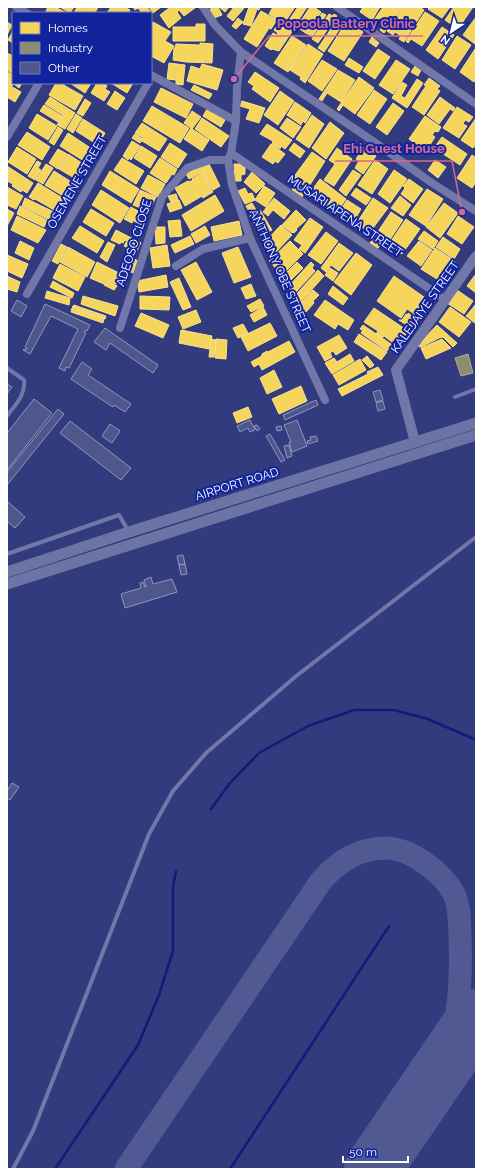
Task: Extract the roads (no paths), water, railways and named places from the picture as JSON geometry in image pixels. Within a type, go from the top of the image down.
[{"type":"main road","name":"AIRPORT ROAD","points":[[7,572],[476,423]]},
{"type":"main road","name":"AIRPORT ROAD","points":[[7,584],[476,435]]},
{"type":"street","points":[[16,7],[25,12]]},
{"type":"street","points":[[203,7],[215,24],[241,52],[370,139],[432,183],[476,211]]},
{"type":"street","points":[[337,7],[476,104]]},
{"type":"street","name":"ANTHONY OBE STREET","points":[[241,52],[237,87],[236,121],[229,157],[232,185],[250,238],[325,400]]},
{"type":"street","points":[[152,79],[236,121]]},
{"type":"street","points":[[7,137],[39,84]]},
{"type":"street","name":"OSEMENE STREET","points":[[27,294],[148,84]]},
{"type":"street","name":"MUSARI APENA STREET","points":[[229,157],[446,300]]},
{"type":"street","name":"ADEOSO CLOSE","points":[[120,328],[162,197],[187,168],[210,160],[229,157]]},
{"type":"street","points":[[176,266],[203,249],[250,238]]},
{"type":"street","name":"KALEJAIYE STREET","points":[[415,442],[396,370],[476,256]]},
{"type":"lane","points":[[7,368],[24,380],[25,388],[23,395],[7,416]]},
{"type":"lane","points":[[455,396],[476,389]]},
{"type":"lane","points":[[7,554],[120,516],[129,532]]},
{"type":"lane","points":[[13,1169],[33,1131],[148,834],[173,791],[206,753],[295,677],[476,537]]},
{"type":"waterway","points":[[211,809],[230,783],[259,753],[308,726],[354,710],[394,710],[428,719],[476,740]]},
{"type":"waterway","points":[[55,1169],[138,1045],[159,995],[173,951],[173,887],[176,871]]},
{"type":"waterway","points":[[230,1169],[389,926]]},
{"type":"place","name":"Popoola Battery Clinic","points":[[234,79]]},
{"type":"place","name":"Ehi Guest House","points":[[462,212]]}]
